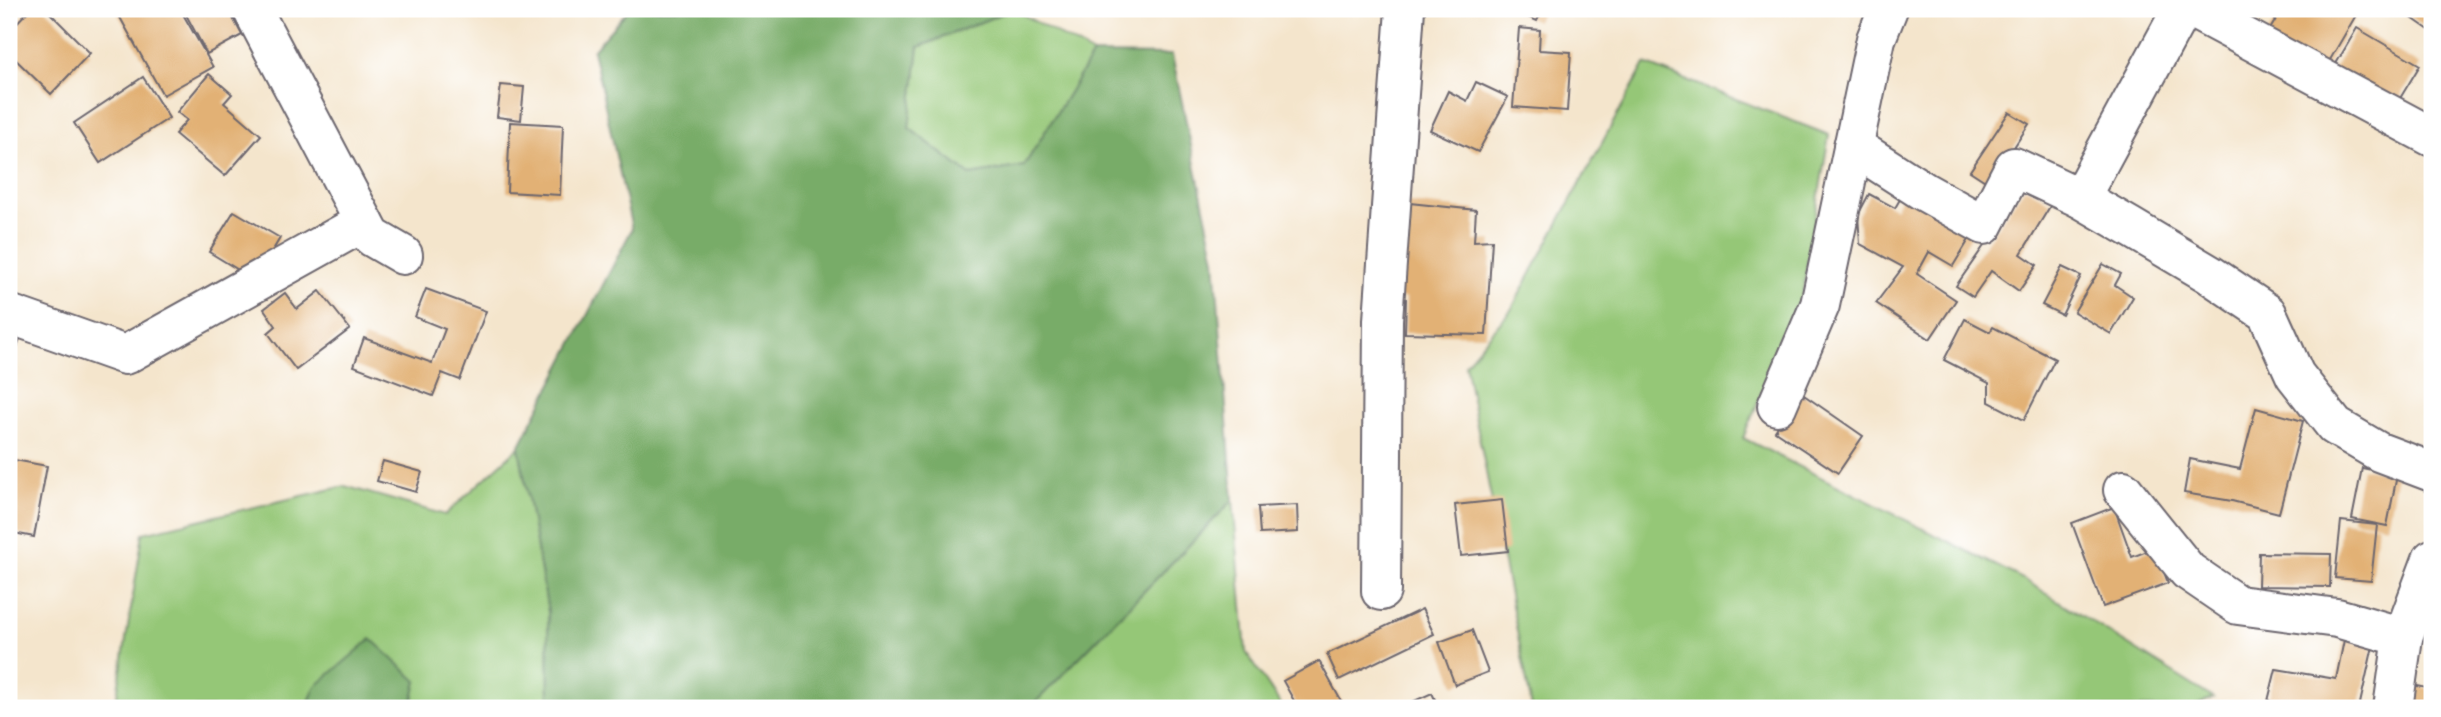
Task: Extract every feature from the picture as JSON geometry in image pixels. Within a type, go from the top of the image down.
[{"type":"street","points":[[252,9],[372,237],[402,255]]},
{"type":"street","points":[[1381,592],[1383,320],[1405,9]]},
{"type":"street","points":[[1777,406],[1820,305],[1876,39],[1888,9]]},
{"type":"street","points":[[2080,198],[2182,9]]},
{"type":"street","points":[[2192,9],[2432,136]]},
{"type":"street","points":[[1853,146],[1923,191],[1984,225],[2014,167],[2080,198],[2209,274],[2267,313],[2295,375],[2335,426],[2379,452],[2432,472]]},
{"type":"street","points":[[9,314],[125,355],[364,222]]},
{"type":"street","points":[[2123,490],[2188,571],[2238,605],[2337,618],[2403,637]]},
{"type":"street","points":[[2393,708],[2403,637],[2432,559]]},
{"type":"green space","points":[[629,9],[1013,9],[919,47],[909,128],[970,175],[1024,166],[1093,54],[1172,55],[1215,259],[1233,500],[1030,708],[549,708],[548,611],[519,447],[632,229],[593,50]]},
{"type":"green space","points":[[1013,9],[1093,54],[1024,166],[970,175],[909,128],[919,47]]},
{"type":"green space","points":[[1645,64],[1829,135],[1802,296],[1743,438],[2025,580],[2213,698],[2191,708],[1532,708],[1465,364],[1511,310]]},
{"type":"green space","points":[[519,447],[548,611],[549,708],[411,708],[417,681],[316,686],[306,708],[115,708],[143,533],[345,486],[445,515]]},
{"type":"green space","points":[[1233,500],[1246,652],[1283,708],[1030,708]]},
{"type":"green space","points":[[371,639],[417,681],[411,708],[306,708],[316,686]]},
{"type":"building","points":[[30,9],[46,9],[90,53],[51,94],[9,53],[9,31]]},
{"type":"building","points":[[122,9],[180,9],[213,67],[163,95],[117,12]]},
{"type":"building","points":[[183,9],[228,9],[242,35],[207,54]]},
{"type":"building","points":[[1510,9],[1543,9],[1537,21]]},
{"type":"building","points":[[2282,9],[2359,10],[2323,72],[2265,38]]},
{"type":"building","points":[[2399,9],[2432,9],[2432,26],[2429,30]]},
{"type":"building","points":[[1519,28],[1540,30],[1539,50],[1571,52],[1567,111],[1513,107]]},
{"type":"building","points":[[2357,28],[2420,65],[2393,110],[2330,74]]},
{"type":"building","points":[[209,74],[232,94],[224,103],[261,135],[225,176],[175,134],[187,120],[177,112]]},
{"type":"building","points":[[143,77],[169,118],[100,163],[74,123]]},
{"type":"building","points":[[1476,82],[1508,97],[1478,152],[1430,130],[1448,91],[1467,101]]},
{"type":"building","points":[[501,85],[524,87],[521,120],[497,117]]},
{"type":"building","points":[[2009,112],[2029,124],[1990,184],[1970,171]]},
{"type":"building","points":[[510,122],[563,125],[560,195],[507,192]]},
{"type":"building","points":[[2025,187],[2052,203],[2021,254],[2037,265],[2019,291],[1991,271],[1973,297],[1956,286]]},
{"type":"building","points":[[1869,194],[1895,208],[1903,194],[1973,233],[1953,266],[1929,252],[1917,274],[1956,300],[1930,339],[1876,303],[1903,267],[1860,244],[1858,215]]},
{"type":"building","points":[[1400,202],[1476,210],[1474,241],[1492,240],[1486,335],[1405,333],[1406,299],[1393,295]]},
{"type":"building","points":[[234,211],[280,238],[255,280],[209,252]]},
{"type":"building","points":[[2103,264],[2121,274],[2115,285],[2133,297],[2111,334],[2074,312]]},
{"type":"building","points":[[2062,267],[2081,276],[2062,315],[2042,305]]},
{"type":"building","points":[[426,289],[486,311],[460,380],[442,373],[433,396],[354,366],[364,338],[432,363],[445,329],[415,317]]},
{"type":"building","points":[[320,291],[350,329],[296,370],[268,333],[276,326],[264,309],[285,293],[297,309]]},
{"type":"building","points":[[1965,319],[1990,332],[1993,327],[2055,359],[2024,420],[1989,402],[1989,383],[1944,360]]},
{"type":"building","points":[[9,335],[20,338],[9,372]]},
{"type":"building","points":[[1801,393],[1863,436],[1838,473],[1775,431]]},
{"type":"building","points":[[2256,408],[2303,421],[2279,513],[2184,493],[2190,459],[2240,469]]},
{"type":"building","points":[[9,459],[47,466],[34,537],[9,532]]},
{"type":"building","points":[[383,461],[422,472],[416,492],[377,481]]},
{"type":"building","points":[[2362,468],[2397,475],[2387,526],[2352,519]]},
{"type":"building","points":[[1502,500],[1508,551],[1461,556],[1455,505]]},
{"type":"building","points":[[1297,505],[1298,532],[1260,534],[1258,507]]},
{"type":"building","points":[[2114,507],[2132,557],[2155,548],[2168,583],[2103,607],[2072,523]]},
{"type":"building","points":[[2341,521],[2377,525],[2371,581],[2335,578]]},
{"type":"building","points":[[2259,553],[2331,554],[2330,587],[2258,586]]},
{"type":"building","points":[[1422,609],[1434,634],[1339,680],[1327,654]]},
{"type":"building","points":[[1472,630],[1488,672],[1455,685],[1439,642]]},
{"type":"building","points":[[2344,640],[2373,646],[2359,708],[2299,708],[2268,701],[2276,669],[2336,679]]},
{"type":"building","points":[[1319,661],[1345,708],[1298,708],[1283,681]]},
{"type":"building","points":[[2403,683],[2432,689],[2432,708],[2398,708]]},
{"type":"building","points":[[1432,693],[1439,708],[1399,708]]}]
